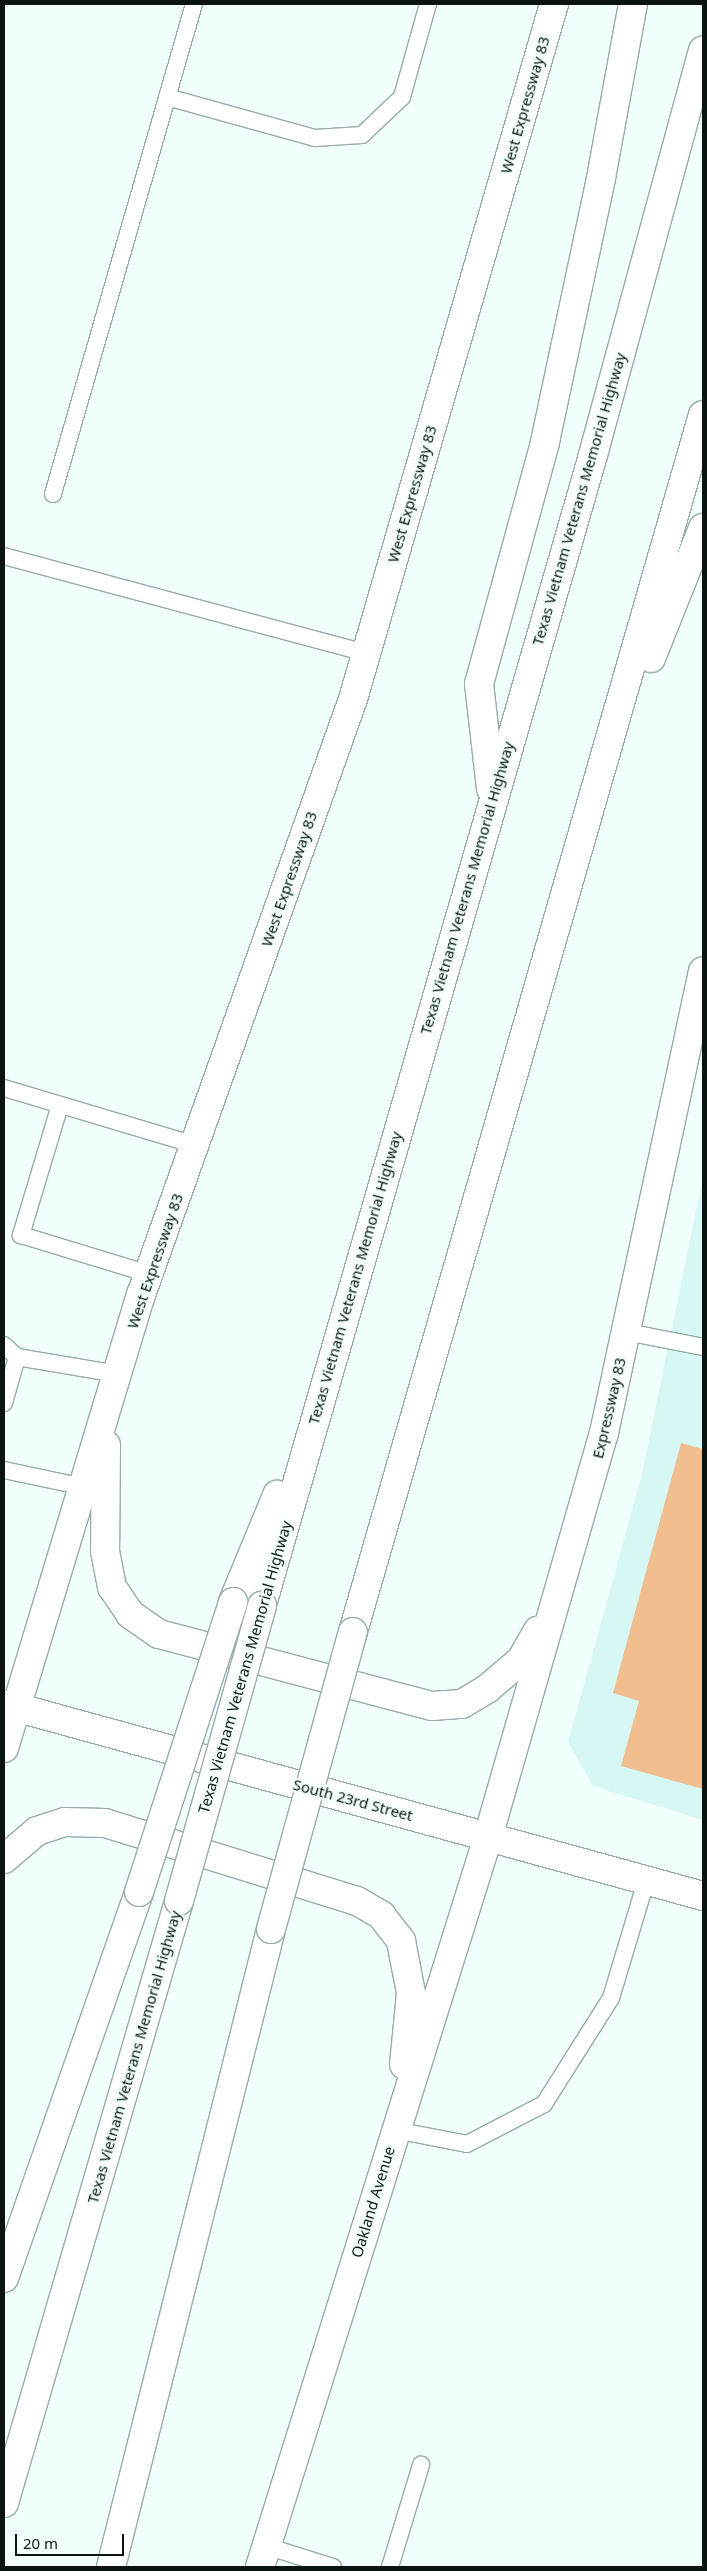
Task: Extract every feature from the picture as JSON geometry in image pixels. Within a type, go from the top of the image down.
[{"type":"main road","name":"West Expressway 83","points":[[4,1748],[9,1705],[84,1487],[149,1274],[366,653],[554,4]]},
{"type":"main road","points":[[492,801],[479,684],[547,433],[601,178],[633,4]]},
{"type":"main road","name":"Texas Vietnam Veterans Memorial Highway","points":[[4,2503],[180,1901],[325,1381],[593,455],[703,52]]},
{"type":"main road","points":[[111,2567],[271,1929],[353,1632],[600,782],[703,414]]},
{"type":"main road","points":[[600,782],[703,528]]},
{"type":"main road","name":"Expressway 83","points":[[488,1837],[604,1433],[703,972]]},
{"type":"main road","points":[[4,2278],[139,1892],[233,1602],[325,1381]]},
{"type":"main road","points":[[106,1416],[105,1551],[112,1587],[130,1614],[159,1634],[432,1706],[462,1704],[487,1689],[521,1660],[557,1599]]},
{"type":"main road","name":"South 23rd Street","points":[[9,1705],[703,1896]]},
{"type":"main road","points":[[4,1859],[38,1830],[65,1822],[105,1824],[357,1901],[381,1916],[400,1941],[410,1993],[398,2124]]},
{"type":"main road","name":"Oakland Avenue","points":[[263,2557],[488,1837]]},
{"type":"lane","points":[[53,494],[194,4]]},
{"type":"lane","points":[[167,97],[315,138],[362,135],[402,97],[428,4]]},
{"type":"lane","points":[[4,556],[366,653]]},
{"type":"lane","points":[[4,1088],[194,1145]]},
{"type":"lane","points":[[60,1105],[21,1235],[149,1274]]},
{"type":"lane","points":[[626,1332],[703,1347]]},
{"type":"lane","points":[[4,1345],[17,1357],[118,1374]]},
{"type":"lane","points":[[4,1402],[17,1357]]},
{"type":"lane","points":[[4,1470],[84,1487]]},
{"type":"lane","points":[[398,2124],[467,2144],[544,2104],[611,1998],[646,1881]]},
{"type":"lane","points":[[390,2567],[421,2465]]},
{"type":"lane","points":[[263,2557],[333,2567]]},
{"type":"shaded area","points":[[703,1177],[703,1820],[593,1786],[568,1742],[642,1474]]},
{"type":"building","points":[[681,1443],[703,1449],[703,1789],[621,1766],[639,1701],[613,1693]]}]
